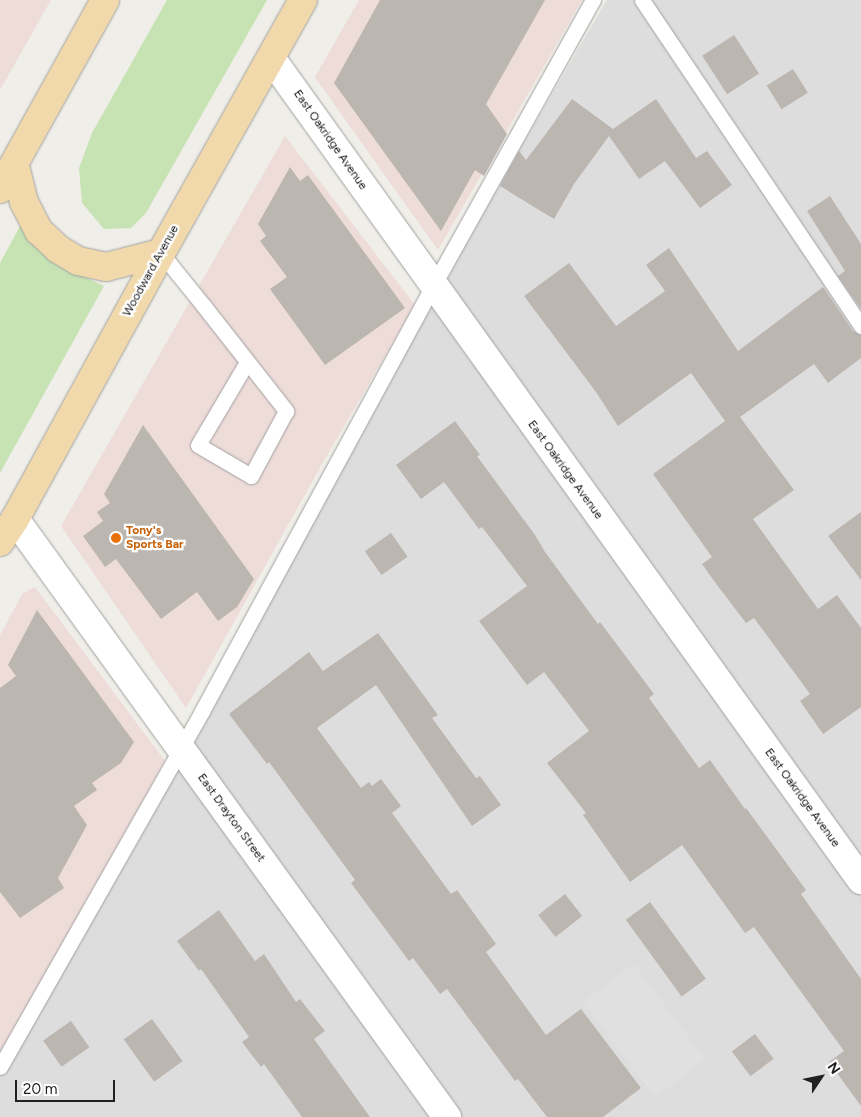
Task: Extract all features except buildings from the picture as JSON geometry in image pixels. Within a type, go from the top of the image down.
[{"type":"main road","points":[[0,189],[15,166],[105,0]]},
{"type":"main road","name":"Woodward Avenue","points":[[0,542],[15,519],[303,0]]},
{"type":"main road","points":[[15,166],[24,202],[39,231],[58,249],[78,261],[106,267],[161,253]]},
{"type":"street","name":"East Oakridge Avenue","points":[[271,58],[861,880]]},
{"type":"street","name":"East Drayton Street","points":[[15,519],[446,1117]]},
{"type":"lane","points":[[1,1060],[180,749],[433,286],[593,0]]},
{"type":"lane","points":[[642,0],[861,326]]},
{"type":"lane","points":[[161,253],[247,362],[286,412],[250,476],[198,445],[247,362]]},
{"type":"shaded area","points":[[0,0],[51,0],[0,90]]},
{"type":"shaded area","points":[[359,0],[582,0],[438,250],[315,77]]},
{"type":"shaded area","points":[[607,0],[861,0],[861,1117],[0,1117],[0,1073],[413,331]]},
{"type":"shaded area","points":[[285,136],[415,305],[322,464],[186,708],[61,526]]},
{"type":"shaded area","points":[[35,587],[165,761],[0,1058],[0,635],[23,593]]},
{"type":"shaded area","points":[[634,964],[706,1059],[655,1098],[583,1003]]},
{"type":"green space","points":[[167,0],[267,0],[146,213],[131,228],[104,229],[82,203],[79,168],[92,133]]},
{"type":"green space","points":[[20,226],[50,260],[104,286],[0,473],[0,263]]},
{"type":"place","name":"Tony's Sports Bar","points":[[116,538]]}]
